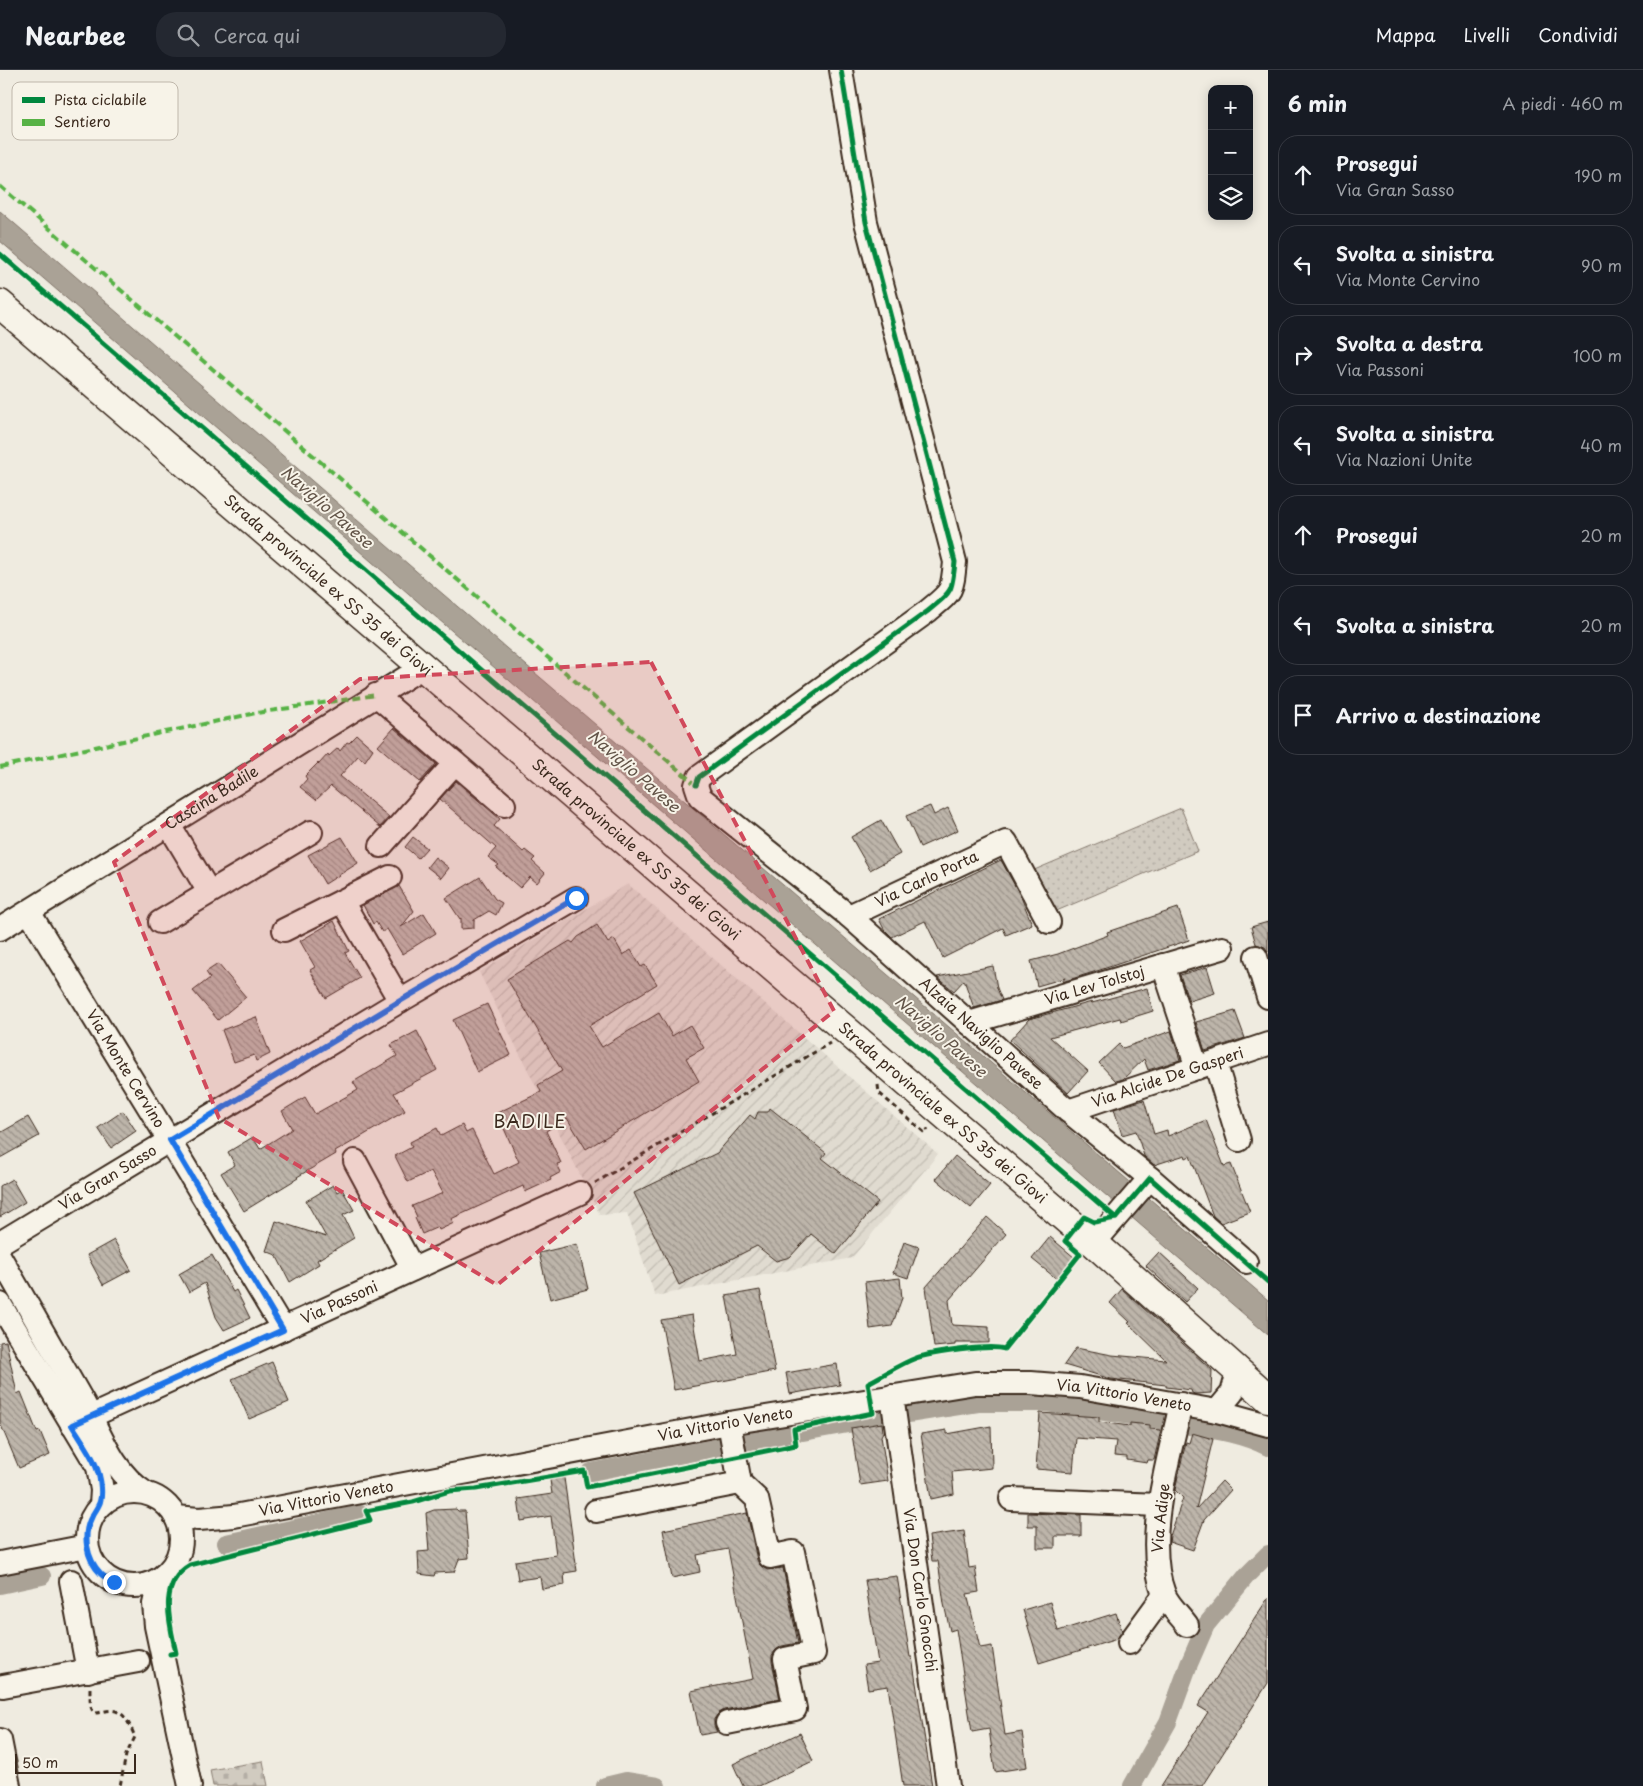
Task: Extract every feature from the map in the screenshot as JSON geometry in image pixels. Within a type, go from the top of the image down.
[{"type":"main road","name":"Strada provinciale ex SS 35 dei Giovi","points":[[0,304],[423,667],[1087,1249],[1268,1398]]},
{"type":"street","name":"Alzaia Naviglio Pavese","points":[[840,70],[866,222],[955,562],[953,585],[949,594],[928,611],[699,777],[696,785],[700,797],[849,916],[1146,1182],[1246,1262]]},
{"type":"street","name":"Cascina Badile","points":[[0,929],[423,667]]},
{"type":"street","points":[[376,696],[504,805]]},
{"type":"street","points":[[381,846],[455,763]]},
{"type":"street","points":[[169,825],[209,892]]},
{"type":"street","points":[[160,922],[311,832]]},
{"type":"street","name":"Via Carlo Porta","points":[[849,916],[1006,842],[1049,922]]},
{"type":"street","points":[[284,930],[390,878]]},
{"type":"street","name":"Via Gran Sasso","points":[[0,1243],[400,1001],[576,898]]},
{"type":"street","points":[[342,901],[400,1001]]},
{"type":"street","name":"Via Monte Cervino","points":[[29,912],[170,1140],[283,1330]]},
{"type":"street","name":"Via Lev Tolstoj","points":[[969,1023],[1222,948]]},
{"type":"street","points":[[1256,957],[1268,997]]},
{"type":"street","points":[[1163,965],[1239,1140]]},
{"type":"street","name":"Via Alcide De Gasperi","points":[[1068,1111],[1268,1044]]},
{"type":"street","points":[[355,1161],[413,1269]]},
{"type":"street","points":[[1087,1249],[1146,1182]]},
{"type":"street","name":"Via Passoni","points":[[81,1421],[283,1330],[580,1192]]},
{"type":"street","points":[[0,1257],[81,1421],[98,1467],[102,1490],[100,1505]]},
{"type":"street","points":[[0,1304],[81,1421],[113,1460],[124,1477],[144,1492],[157,1497],[168,1505],[176,1517],[181,1530],[182,1544],[178,1558],[170,1570],[167,1580],[154,1604],[156,1626],[190,1786]]},
{"type":"street","points":[[1217,1411],[1232,1393],[1238,1372]]},
{"type":"street","name":"Via Vittorio Veneto","points":[[176,1517],[200,1519],[234,1516],[730,1423],[974,1383],[1031,1383],[1080,1387],[1217,1411],[1268,1425]]},
{"type":"street","name":"Via Don Carlo Gnocchi","points":[[892,1396],[948,1786]]},
{"type":"street","name":"Via Adige","points":[[1181,1404],[1159,1505],[1155,1553],[1164,1594],[1186,1625]]},
{"type":"street","points":[[726,1722],[795,1708],[785,1659],[814,1653],[793,1552],[770,1557],[757,1499],[740,1482],[730,1423]]},
{"type":"street","points":[[596,1512],[740,1482]]},
{"type":"street","points":[[144,1492],[128,1492],[113,1496],[100,1505],[92,1517],[87,1531],[87,1546],[92,1561],[101,1574],[114,1582],[129,1587],[145,1586],[167,1580]]},
{"type":"street","points":[[1011,1498],[1159,1505]]},
{"type":"street","name":"Via Vittorio Veneto","points":[[182,1544],[234,1516]]},
{"type":"street","points":[[0,1563],[87,1546]]},
{"type":"street","points":[[71,1580],[89,1670]]},
{"type":"street","points":[[129,1587],[156,1626]]},
{"type":"street","points":[[1129,1643],[1164,1594]]},
{"type":"street","points":[[1,1688],[138,1661]]},
{"type":"street","points":[[0,1740],[9,1786]]},
{"type":"path","points":[[580,1192],[832,1042]]},
{"type":"path","points":[[877,1080],[879,1093],[925,1133],[930,1126]]},
{"type":"path","points":[[1004,1350],[1087,1249]]},
{"type":"path","points":[[576,1472],[584,1471],[587,1487],[796,1445],[794,1429],[803,1427]]},
{"type":"path","points":[[167,1580],[190,1565],[370,1520],[366,1511],[373,1510]]},
{"type":"path","points":[[89,1670],[90,1706],[92,1710],[97,1713],[114,1711],[122,1714],[135,1737],[126,1755],[120,1786]]},
{"type":"highlighted area","points":[[651,662],[834,1011],[497,1285],[219,1118],[114,862],[360,679]]},
{"type":"shaded area","points":[[628,884],[938,1154],[852,1258],[655,1296],[627,1213],[600,1215],[479,972]]},
{"type":"green space","points":[[1181,808],[1198,851],[1054,912],[1032,871]]},
{"type":"green space","points":[[263,1761],[268,1786],[213,1786],[210,1770]]},
{"type":"water","name":"Naviglio Pavese","points":[[0,211],[423,577],[1268,1300],[1268,1335],[0,241]]},
{"type":"building","points":[[394,728],[436,764],[420,782],[378,746]]},
{"type":"building","points":[[357,735],[373,749],[365,761],[358,756],[340,776],[389,817],[380,827],[331,786],[316,800],[300,787],[307,779],[305,776],[318,763],[338,748],[340,751],[347,742],[349,743]]},
{"type":"building","points":[[456,781],[500,819],[494,826],[523,852],[525,850],[535,858],[532,861],[545,873],[537,883],[530,877],[520,888],[496,867],[499,865],[488,857],[496,848],[440,799]]},
{"type":"building","points":[[930,806],[934,815],[948,808],[958,830],[920,847],[906,816]]},
{"type":"building","points":[[881,820],[900,854],[870,870],[851,837]]},
{"type":"building","points":[[342,837],[358,863],[325,884],[308,855]]},
{"type":"building","points":[[413,837],[427,848],[418,858],[405,847]]},
{"type":"building","points":[[435,857],[449,868],[441,878],[427,867]]},
{"type":"building","points":[[1001,860],[1021,897],[1032,924],[1006,935],[1003,928],[943,958],[925,921],[892,937],[884,929],[879,919]]},
{"type":"building","points":[[480,877],[495,899],[502,903],[496,915],[489,911],[474,920],[474,928],[461,929],[461,918],[446,898]]},
{"type":"building","points":[[399,886],[414,911],[401,927],[424,913],[436,933],[402,954],[387,929],[382,932],[376,922],[373,924],[363,905]]},
{"type":"building","points":[[1178,908],[1189,940],[1062,982],[1065,978],[1037,986],[1031,961],[1058,954],[1108,935],[1107,932]]},
{"type":"building","points":[[334,921],[349,951],[345,953],[360,978],[326,998],[310,970],[315,967],[300,941]]},
{"type":"building","points":[[1268,922],[1268,952],[1265,947],[1256,944],[1251,927]]},
{"type":"building","points":[[597,925],[608,943],[614,939],[623,955],[631,950],[641,967],[645,965],[657,984],[589,1026],[602,1047],[659,1013],[672,1036],[690,1025],[704,1048],[686,1058],[699,1081],[586,1149],[567,1118],[546,1131],[561,1163],[557,1164],[561,1172],[550,1178],[551,1180],[525,1192],[523,1186],[451,1219],[454,1223],[439,1230],[438,1227],[422,1234],[412,1206],[443,1193],[431,1171],[408,1182],[395,1156],[412,1147],[410,1142],[437,1128],[441,1136],[462,1125],[466,1133],[472,1130],[494,1174],[519,1162],[497,1113],[541,1092],[538,1085],[562,1071],[507,979],[570,941],[573,943],[578,937]]},
{"type":"building","points":[[218,964],[246,997],[218,1020],[193,991],[210,978],[206,972]]},
{"type":"building","points":[[993,966],[997,988],[1002,1000],[974,1008],[964,980],[954,991],[937,977]]},
{"type":"building","points":[[1207,967],[1215,993],[1189,1001],[1180,975]]},
{"type":"building","points":[[1147,988],[1153,1011],[1121,1021],[1120,1018],[1050,1037],[1088,1071],[1068,1093],[1010,1040],[1029,1019]]},
{"type":"building","points":[[487,1004],[511,1055],[477,1072],[453,1020]]},
{"type":"building","points":[[1235,1011],[1245,1038],[1205,1051],[1196,1022]]},
{"type":"building","points":[[256,1017],[270,1054],[256,1061],[254,1055],[234,1062],[222,1030]]},
{"type":"building","points":[[417,1031],[437,1070],[394,1093],[405,1111],[335,1152],[336,1154],[244,1211],[221,1173],[235,1165],[228,1152],[253,1137],[260,1149],[292,1129],[282,1111],[305,1097],[315,1114],[358,1090],[353,1082],[397,1056],[391,1045]]},
{"type":"building","points":[[1171,1031],[1180,1060],[1148,1070],[1144,1059],[1123,1079],[1116,1081],[1099,1063],[1119,1044],[1123,1048]]},
{"type":"building","points":[[1144,1100],[1154,1134],[1167,1130],[1168,1136],[1206,1120],[1224,1166],[1231,1164],[1250,1212],[1221,1223],[1213,1216],[1190,1156],[1186,1158],[1185,1155],[1154,1165],[1144,1156],[1136,1131],[1122,1135],[1114,1109]]},
{"type":"building","points":[[770,1108],[826,1153],[822,1158],[878,1202],[836,1254],[811,1234],[790,1257],[776,1261],[757,1246],[679,1285],[634,1193],[717,1153],[750,1115],[755,1119],[758,1112],[768,1112]]},
{"type":"building","points":[[123,1111],[136,1131],[111,1148],[98,1128]]},
{"type":"building","points":[[28,1117],[39,1136],[0,1158],[0,1133]]},
{"type":"building","points":[[955,1156],[990,1185],[971,1208],[936,1179]]},
{"type":"building","points":[[12,1179],[25,1202],[0,1217],[0,1186]]},
{"type":"building","points":[[333,1185],[337,1192],[342,1189],[354,1210],[343,1215],[354,1238],[317,1260],[319,1264],[290,1282],[276,1255],[266,1251],[276,1221],[326,1237],[306,1201]]},
{"type":"building","points":[[987,1217],[1006,1234],[949,1300],[952,1325],[989,1327],[989,1343],[955,1343],[955,1345],[934,1347],[926,1287]]},
{"type":"building","points":[[1050,1237],[1075,1258],[1058,1280],[1032,1259]]},
{"type":"building","points":[[114,1240],[131,1270],[103,1285],[87,1255]]},
{"type":"building","points":[[904,1242],[919,1247],[908,1278],[893,1273]]},
{"type":"building","points":[[577,1244],[588,1289],[550,1299],[539,1253]]},
{"type":"building","points":[[1159,1252],[1198,1288],[1185,1302],[1146,1266]]},
{"type":"building","points":[[212,1255],[233,1292],[236,1290],[250,1318],[224,1330],[216,1317],[205,1283],[189,1292],[179,1274]]},
{"type":"building","points":[[900,1278],[902,1298],[892,1326],[870,1329],[865,1282]]},
{"type":"building","points":[[1122,1289],[1212,1370],[1211,1393],[1195,1394],[1191,1390],[1166,1387],[1166,1385],[1111,1379],[1064,1365],[1076,1348],[1112,1355],[1166,1360],[1110,1303]]},
{"type":"building","points":[[760,1290],[775,1371],[674,1390],[661,1320],[692,1315],[700,1361],[737,1354],[726,1296]]},
{"type":"building","points":[[6,1341],[17,1394],[21,1392],[37,1432],[40,1431],[50,1455],[19,1468],[0,1423],[0,1342]]},
{"type":"building","points":[[272,1362],[289,1402],[249,1419],[232,1379]]},
{"type":"building","points":[[837,1364],[840,1385],[790,1394],[786,1373]]},
{"type":"building","points":[[1040,1413],[1099,1417],[1099,1422],[1130,1426],[1130,1423],[1150,1425],[1150,1429],[1161,1430],[1154,1460],[1148,1460],[1147,1463],[1127,1460],[1127,1457],[1114,1456],[1116,1441],[1076,1438],[1073,1472],[1036,1469]]},
{"type":"building","points":[[882,1423],[883,1432],[881,1436],[888,1481],[860,1485],[851,1428]]},
{"type":"building","points":[[991,1426],[992,1468],[952,1472],[954,1494],[931,1499],[921,1434],[947,1430],[947,1434]]},
{"type":"building","points":[[1192,1433],[1213,1439],[1196,1509],[1222,1481],[1231,1490],[1204,1520],[1193,1550],[1169,1542],[1183,1498],[1175,1490],[1186,1442],[1189,1443]]},
{"type":"building","points":[[564,1478],[577,1571],[564,1573],[565,1585],[542,1589],[540,1577],[518,1580],[515,1561],[556,1555],[551,1516],[521,1521],[518,1499],[552,1494],[550,1480]]},
{"type":"building","points":[[456,1509],[458,1511],[465,1511],[469,1558],[459,1559],[454,1572],[435,1573],[434,1576],[419,1574],[418,1552],[429,1551],[426,1513],[434,1510]]},
{"type":"building","points":[[747,1513],[757,1560],[760,1565],[767,1570],[783,1568],[798,1643],[782,1646],[772,1655],[780,1699],[724,1710],[714,1719],[714,1726],[717,1732],[700,1735],[691,1691],[753,1679],[728,1549],[697,1555],[700,1572],[672,1578],[663,1530]]},
{"type":"building","points":[[1028,1513],[1081,1515],[1081,1536],[1055,1536],[1055,1548],[1037,1548],[1037,1526],[1028,1526]]},
{"type":"building","points":[[964,1531],[969,1568],[975,1567],[979,1592],[967,1594],[980,1648],[992,1646],[1005,1735],[1022,1732],[1027,1767],[995,1772],[989,1729],[972,1732],[956,1629],[950,1631],[938,1561],[932,1561],[929,1536]]},
{"type":"building","points":[[897,1576],[932,1786],[903,1786],[888,1686],[868,1689],[864,1665],[878,1663],[865,1580]]},
{"type":"building","points":[[1268,1598],[1268,1683],[1202,1786],[1161,1786],[1208,1712],[1198,1706]]},
{"type":"building","points":[[1050,1602],[1058,1631],[1116,1613],[1122,1631],[1117,1639],[1039,1663],[1023,1610]]},
{"type":"building","points":[[800,1733],[813,1761],[759,1786],[743,1786],[733,1764]]},
{"type":"waterway","points":[[908,1414],[978,1403],[1047,1403],[1164,1421]]},
{"type":"waterway","points":[[803,1432],[882,1418]]},
{"type":"waterway","points":[[1190,1426],[1240,1436],[1268,1447]]},
{"type":"waterway","points":[[746,1442],[787,1435]]},
{"type":"waterway","points":[[591,1472],[720,1447]]},
{"type":"waterway","points":[[226,1543],[360,1514]]},
{"type":"waterway","points":[[1132,1786],[1168,1722],[1189,1664],[1206,1625],[1248,1574],[1268,1554]]},
{"type":"waterway","points":[[0,1585],[42,1576]]},
{"type":"waterway","points":[[605,1786],[626,1781],[657,1786]]},
{"type":"marked path","points":[[0,186],[696,785]]},
{"type":"marked path","points":[[0,767],[256,713],[376,695]]},
{"type":"cycle path","points":[[696,785],[699,777],[928,611],[946,595],[953,580],[955,562],[866,222],[841,70]]},
{"type":"cycle path","points":[[0,254],[1116,1218]]},
{"type":"cycle path","points":[[170,1654],[176,1653],[169,1617],[169,1594],[173,1583],[180,1573],[190,1565],[370,1520],[366,1511],[413,1502],[449,1491],[476,1489],[584,1471],[587,1487],[796,1445],[794,1429],[873,1413],[868,1383],[904,1363],[924,1356],[974,1348],[1004,1349],[1080,1254],[1065,1241],[1084,1217],[1094,1222],[1116,1218],[1150,1178],[1268,1282]]},
{"type":"district","name":"BADILE","points":[[530,1122]]},
{"type":"route","points":[[114,1582],[101,1574],[92,1561],[87,1546],[87,1531],[92,1517],[100,1505],[101,1480],[98,1467],[72,1425],[283,1330],[170,1140],[400,1001],[576,898]]}]
